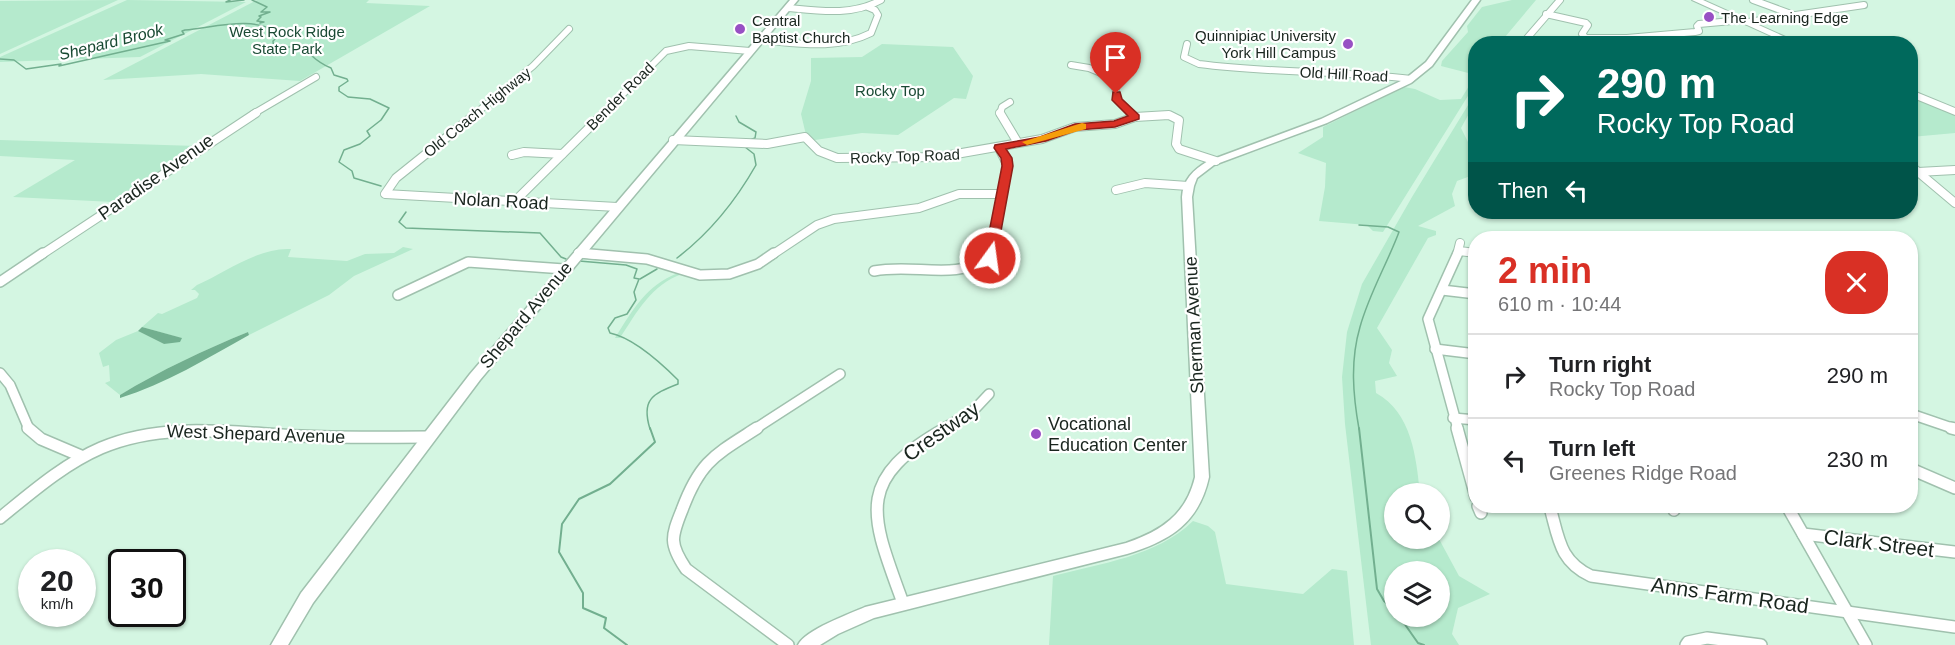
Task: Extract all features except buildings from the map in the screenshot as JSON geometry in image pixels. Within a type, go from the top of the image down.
[{"type":"highway","points":[[1696,0],[1779,36]]},
{"type":"highway","points":[[1918,96],[1955,112]]},
{"type":"main road","name":"Shepard Avenue","points":[[279,645],[307,598],[488,360],[794,0]]},
{"type":"main road","points":[[1188,186],[1196,174],[1215,161],[1324,121],[1411,79],[1429,64],[1476,0]]},
{"type":"main road","name":"Sherman Avenue","points":[[806,645],[849,621],[903,603],[1146,542],[1179,522],[1192,508],[1201,486],[1202,471],[1188,186]]},
{"type":"street","points":[[788,8],[841,11],[868,7],[881,0]]},
{"type":"street","points":[[1528,36],[1560,0]]},
{"type":"street","points":[[1753,0],[1797,15]]},
{"type":"street","points":[[1650,36],[1695,32],[1699,31],[1696,26],[1699,24],[1745,21],[1864,5]]},
{"type":"street","points":[[759,40],[830,44],[865,37],[871,33],[878,15],[875,10],[868,7]]},
{"type":"street","points":[[1546,14],[1586,23],[1588,25],[1582,34],[1584,36]]},
{"type":"street","name":"Old Coach Highway","points":[[385,194],[387,187],[417,161],[532,68],[569,29]]},
{"type":"street","name":"Old Hill Road","points":[[1187,44],[1184,57],[1209,66],[1362,74],[1411,79]]},
{"type":"street","name":"Bender Road","points":[[515,201],[666,51],[689,46],[750,51]]},
{"type":"street","points":[[1071,65],[1092,69],[1111,80],[1116,88],[1117,100],[1135,117]]},
{"type":"street","name":"Paradise Avenue","points":[[0,282],[153,181],[225,130],[316,77]]},
{"type":"street","points":[[1010,102],[1002,107],[1000,114],[1018,143]]},
{"type":"street","name":"Rocky Top Road","points":[[673,140],[767,144],[804,137],[809,139],[819,151],[837,158],[939,157],[1042,139],[1075,127],[1115,124],[1135,117],[1176,117],[1179,122],[1176,144],[1179,149],[1215,161]]},
{"type":"street","points":[[874,271],[891,267],[955,271],[969,269],[990,258],[1008,162],[999,148]]},
{"type":"street","points":[[512,155],[524,152],[562,153]]},
{"type":"street","points":[[1918,172],[1955,170]]},
{"type":"street","points":[[1918,172],[1955,203]]},
{"type":"street","points":[[1116,190],[1145,183],[1188,186]]},
{"type":"street","name":"Nolan Road","points":[[385,194],[617,207]]},
{"type":"street","points":[[578,253],[647,259],[700,274],[729,274],[758,264],[817,225],[834,219],[919,207],[959,194],[1003,194]]},
{"type":"street","points":[[1468,250],[1459,247],[1428,319],[1468,470]]},
{"type":"street","points":[[398,296],[421,286],[449,269],[468,262],[564,269]]},
{"type":"street","points":[[1442,290],[1468,293]]},
{"type":"street","points":[[1435,349],[1468,353]]},
{"type":"street","points":[[0,373],[10,384],[17,407],[32,433],[81,456]]},
{"type":"street","points":[[788,645],[686,569],[675,553],[672,535],[692,483],[704,466],[720,452],[840,374]]},
{"type":"street","name":"Crestway","points":[[903,603],[876,522],[879,489],[885,475],[897,460],[981,406],[989,394]]},
{"type":"street","points":[[1918,416],[1955,429]]},
{"type":"street","points":[[1453,418],[1468,419]]},
{"type":"street","name":"West Shepard Avenue","points":[[0,518],[81,456],[128,438],[155,432],[177,430],[332,437],[429,436]]},
{"type":"street","points":[[1918,473],[1955,488]]},
{"type":"street","name":"Anns Farm Road","points":[[1551,513],[1565,559],[1576,570],[1583,573],[1955,627]]},
{"type":"street","points":[[1791,513],[1866,645]]},
{"type":"street","name":"Clark Street","points":[[1803,534],[1955,552]]},
{"type":"street","points":[[1686,645],[1688,642],[1707,638],[1761,645]]},
{"type":"green space","points":[[118,0],[0,54],[0,1]]},
{"type":"green space","name":"West Rock Ridge State Park","points":[[127,0],[246,2],[140,57],[0,62],[0,57]]},
{"type":"green space","name":"West Rock Ridge State Park","points":[[257,0],[369,0],[366,3],[430,6],[300,81],[201,74],[103,80]]},
{"type":"green space","points":[[1512,0],[1536,0],[1506,36],[1468,36],[1468,73],[1441,66],[1442,61],[1468,32],[1467,26],[1482,7]]},
{"type":"green space","name":"Rocky Top","points":[[882,44],[953,47],[973,76],[966,99],[954,98],[898,135],[862,133],[815,140],[806,135],[801,114],[811,81],[811,58],[862,57]]},
{"type":"green space","points":[[1404,87],[1415,89],[1440,100],[1461,99],[1468,88],[1468,96],[1383,232],[1373,231],[1367,225],[1319,221],[1325,187],[1326,163],[1298,153],[1323,137],[1323,127]]},
{"type":"green space","points":[[1918,99],[1955,115],[1955,133],[1918,136]]},
{"type":"green space","points":[[1468,105],[1468,115],[1461,128],[1468,142],[1468,177],[1457,181],[1452,194],[1455,206],[1418,226],[1436,231],[1436,235],[1428,238],[1377,328],[1392,350],[1389,363],[1397,376],[1375,381],[1376,393],[1398,412],[1405,424],[1414,451],[1419,483],[1384,483],[1384,549],[1444,549],[1459,576],[1490,594],[1458,608],[1452,634],[1459,645],[1371,645],[1345,424],[1342,377],[1347,332],[1362,284]]},
{"type":"green space","points":[[0,140],[197,146],[113,202],[13,197],[75,160],[0,156]]},
{"type":"green space","points":[[403,247],[413,249],[354,276],[329,295],[249,335],[248,332],[199,353],[120,395],[105,383],[110,381],[109,365],[103,367],[99,353],[116,340],[138,331],[164,344],[181,338],[142,327],[158,313],[162,314],[197,298],[199,294],[191,290],[197,285],[243,261],[279,249],[291,249],[288,257],[347,261],[365,254],[394,253]]},
{"type":"green space","points":[[678,273],[682,274],[653,292],[620,338],[615,338],[648,292],[657,284]]},
{"type":"green space","points":[[1193,521],[1208,526],[1215,532],[1226,584],[1303,594],[1332,569],[1347,571],[1354,645],[1049,645],[1053,576],[1145,551],[1178,533]]},
{"type":"shaded area","points":[[142,327],[182,338],[180,342],[164,344],[138,331]]},
{"type":"shaded area","points":[[248,332],[249,335],[186,370],[120,398],[120,395],[167,369]]},
{"type":"waterway","points":[[230,0],[226,2],[244,0]]},
{"type":"waterway","points":[[252,0],[267,7],[261,12],[270,12],[259,16],[261,17],[257,21],[264,22],[260,23]]},
{"type":"waterway","name":"Shepard Brook","points":[[0,59],[14,60],[26,69],[61,64],[59,66],[170,41],[165,40],[184,34],[182,31],[185,30],[234,24],[270,28],[281,34],[273,41],[274,51],[294,47],[306,50],[322,64],[331,68],[334,75],[347,79],[348,81],[339,87],[339,91],[348,97],[370,99],[389,108],[381,120],[367,131],[370,136],[360,144],[344,150],[339,162],[352,171],[354,178],[381,186]]},
{"type":"waterway","points":[[736,116],[739,122],[756,132],[755,138],[750,140]]},
{"type":"waterway","points":[[677,258],[711,227],[748,179],[756,165],[754,154],[745,147]]},
{"type":"waterway","name":"Shepard Brook","points":[[406,212],[399,222],[406,228],[540,233],[561,257],[566,259]]},
{"type":"waterway","points":[[1359,225],[1388,227],[1399,232],[1368,303],[1357,340],[1354,378],[1359,429]]},
{"type":"waterway","name":"Shepard Brook","points":[[579,261],[626,265],[637,269],[634,278],[639,279],[634,292],[636,300],[627,314],[615,318],[608,328],[610,333],[628,340],[647,352],[678,380],[678,384],[661,391],[651,399],[647,411],[650,429]]},
{"type":"waterway","points":[[640,279],[657,269]]},
{"type":"waterway","name":"Shepard Brook","points":[[627,645],[604,628],[606,618],[583,608],[583,593],[559,552],[562,524],[579,499],[610,484],[655,442],[650,428]]},
{"type":"waterway","points":[[1359,428],[1377,589],[1384,601]]},
{"type":"waterway","points":[[1407,627],[1418,643],[1424,645]]},
{"type":"slow traffic","points":[[1027,142],[1082,126]]},
{"type":"place","name":"The Learning Edge","points":[[1709,17]]},
{"type":"place","name":"Central Baptist Church","points":[[740,29]]},
{"type":"place","name":"Quinnipiac University York Hill Campus","points":[[1348,44]]},
{"type":"place","name":"Vocational Education Center","points":[[1036,434]]},
{"type":"route","points":[[990,258],[1008,166],[999,148],[1042,139],[1075,127],[1115,124],[1135,117],[1117,100],[1116,94]]}]
